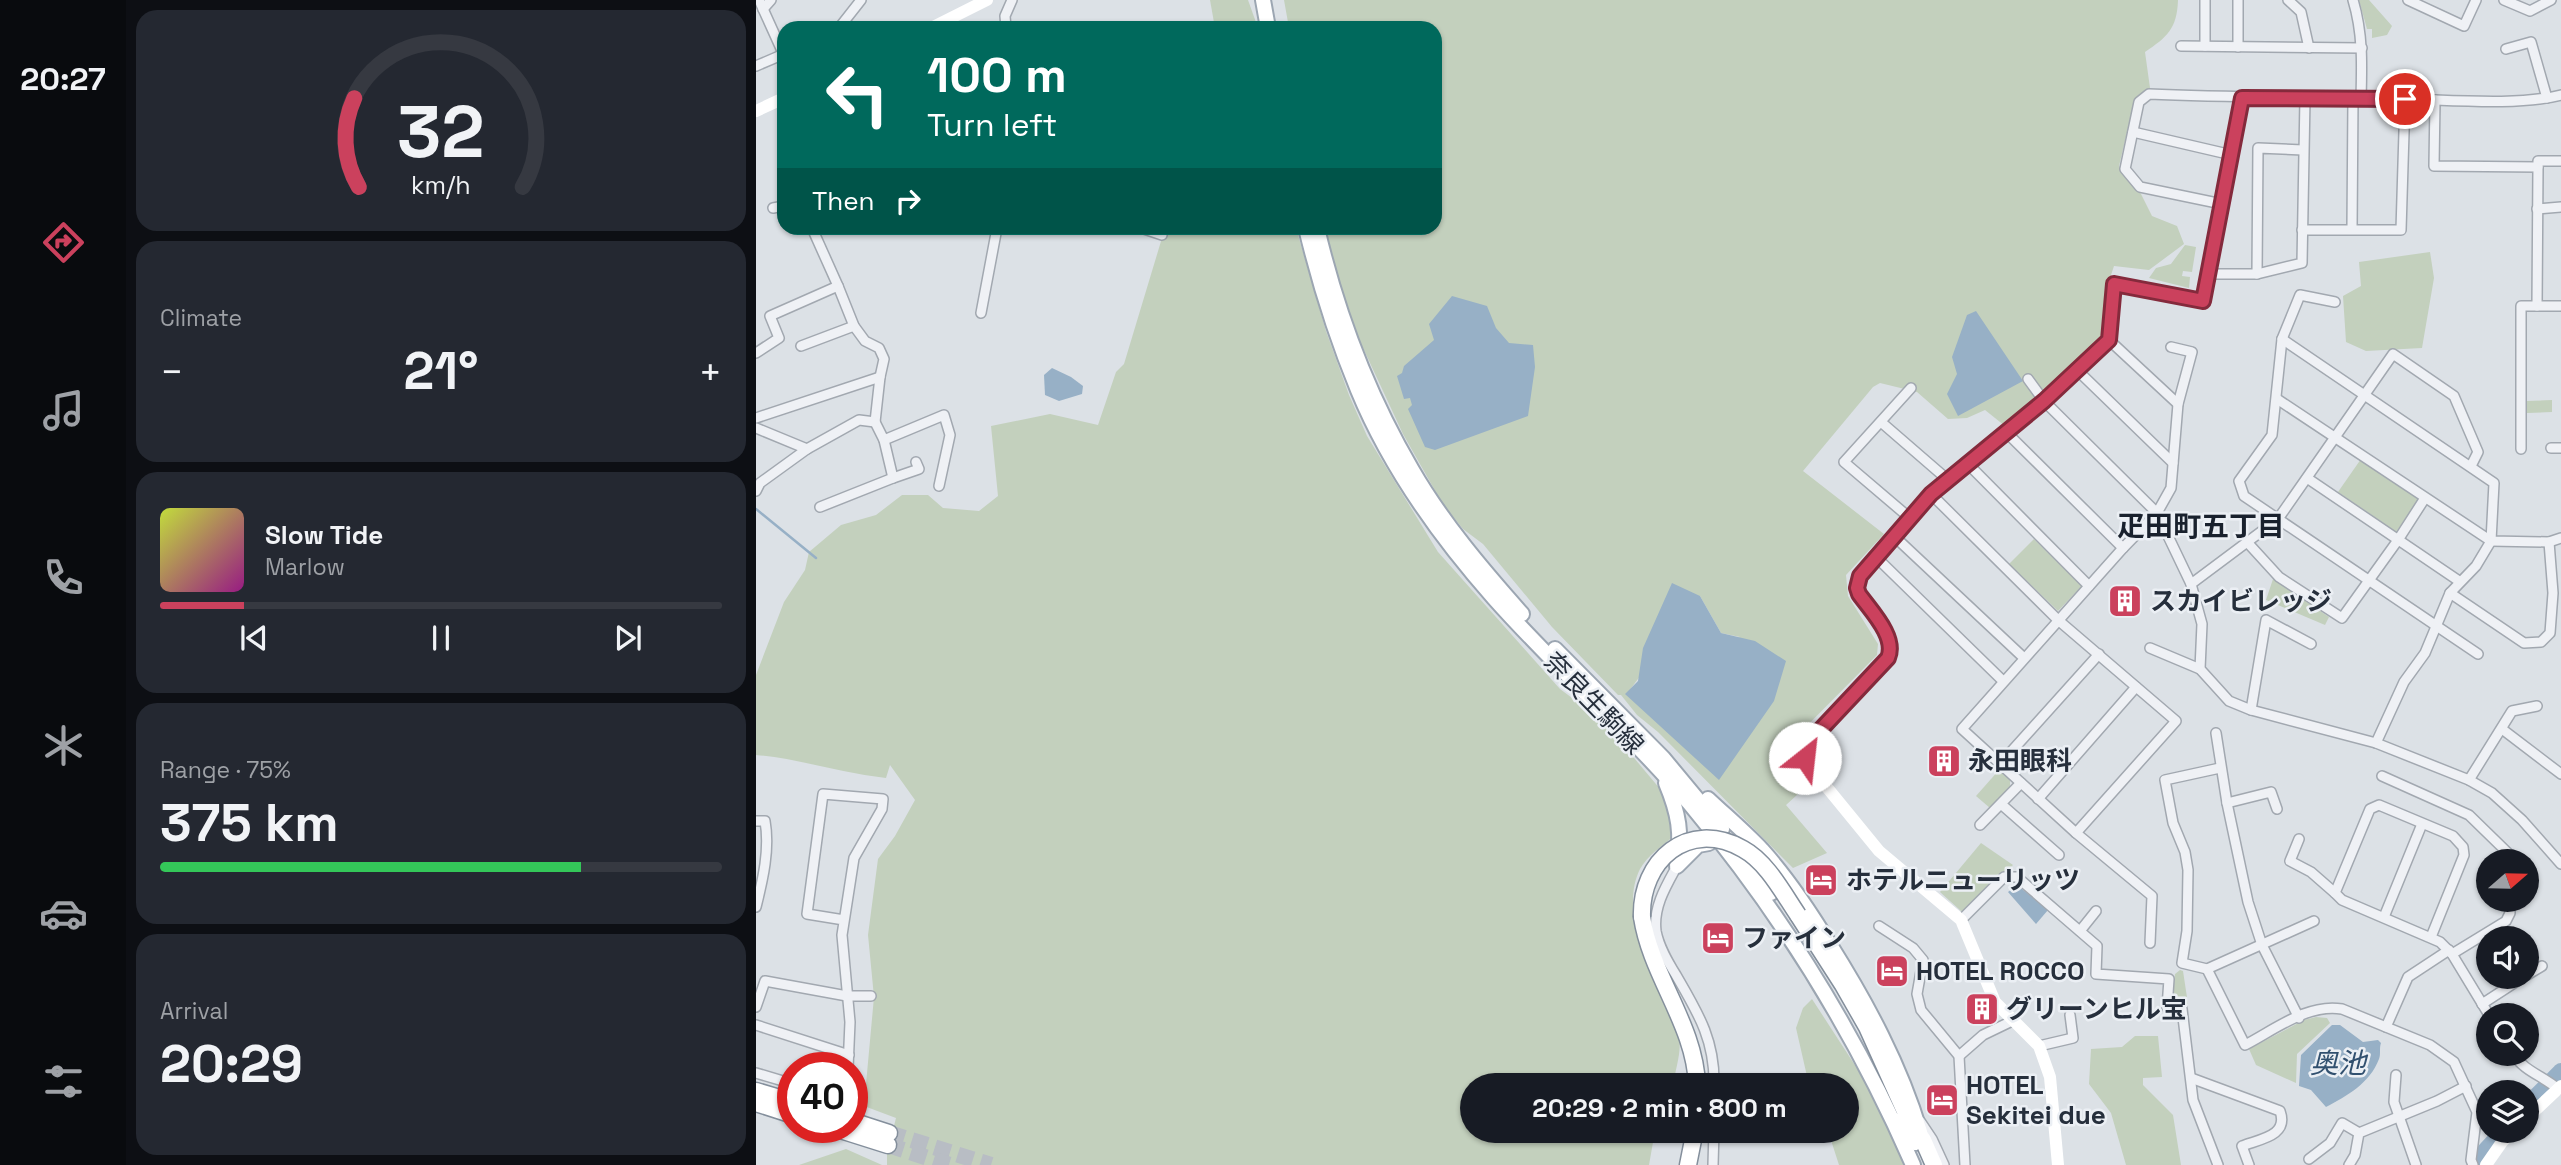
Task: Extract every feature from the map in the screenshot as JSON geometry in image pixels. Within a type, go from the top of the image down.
[{"type":"highway","points":[[1695,1073],[1691,1048],[1650,951],[1642,918],[1643,889],[1654,866],[1675,848],[1689,842],[1714,839],[1729,843],[1752,855],[1798,915],[1867,1027],[1912,1116],[1924,1165]]},
{"type":"highway","points":[[756,1091],[777,1097]]},
{"type":"highway","points":[[756,1103],[777,1110]]},
{"type":"highway","points":[[868,1129],[889,1139],[868,1135]]},
{"type":"highway","points":[[1919,1141],[1934,1165]]},
{"type":"highway","points":[[1688,1165],[1692,1143]]},
{"type":"main road","points":[[1266,3],[1267,21]]},
{"type":"main road","points":[[1266,3],[1274,21]]},
{"type":"main road","name":"奈良生駒線","points":[[1308,235],[1331,315],[1358,391],[1408,483],[1432,519],[1492,596],[1662,766],[1700,800],[1756,872],[1809,950],[1919,1141]]},
{"type":"main road","name":"奈良生駒線","points":[[1319,235],[1336,301],[1352,346],[1412,472],[1463,544],[1510,601],[1662,766],[1788,934],[1823,990],[1884,1102],[1913,1165]]},
{"type":"main road","points":[[1662,766],[1680,828],[1677,866]]},
{"type":"main road","name":"奈良生駒線","points":[[1662,766],[1744,832],[1788,882],[1821,929],[1871,1014],[1912,1116]]},
{"type":"main road","points":[[1677,866],[1691,850],[1706,842],[1720,847],[1731,856]]},
{"type":"street","points":[[771,0],[761,5],[777,40]]},
{"type":"street","points":[[844,21],[861,0]]},
{"type":"street","points":[[945,21],[987,0]]},
{"type":"street","points":[[1005,21],[1004,16],[1012,0]]},
{"type":"street","points":[[2205,0],[2205,46]]},
{"type":"street","points":[[2238,0],[2238,47]]},
{"type":"street","points":[[2288,0],[2301,12],[2309,48]]},
{"type":"street","points":[[2352,229],[2357,98],[2362,48],[2353,0]]},
{"type":"street","points":[[2408,0],[2464,26],[2476,0]]},
{"type":"street","points":[[2504,0],[2530,11],[2551,0]]},
{"type":"street","points":[[2506,50],[2531,42],[2547,98]]},
{"type":"street","points":[[2181,46],[2362,48]]},
{"type":"street","points":[[756,66],[777,56]]},
{"type":"street","points":[[2222,204],[2140,187],[2125,169],[2139,102],[2149,94],[2435,100],[2547,98],[2561,95]]},
{"type":"street","points":[[2058,1165],[2050,1077],[2039,1046],[1995,1002],[1961,920],[1879,851],[1807,763],[1804,752],[1808,743],[1891,652],[1890,640],[1857,588],[1860,576],[1931,494],[2044,401],[2109,340],[2114,284],[2203,301],[2242,98]]},
{"type":"street","points":[[2209,274],[2257,274],[2302,263],[2305,98]]},
{"type":"street","points":[[2302,230],[2401,230],[2405,99]]},
{"type":"street","points":[[2435,100],[2434,166],[2538,167]]},
{"type":"street","points":[[756,111],[777,101]]},
{"type":"street","points":[[2133,132],[2232,155]]},
{"type":"street","points":[[2257,274],[2258,148],[2303,150]]},
{"type":"street","points":[[2537,306],[2538,161],[2561,161]]},
{"type":"street","points":[[773,208],[777,207]]},
{"type":"street","points":[[2538,209],[2561,207]]},
{"type":"street","points":[[814,235],[854,326],[865,341],[879,348],[884,359],[875,422],[884,440],[893,478]]},
{"type":"street","points":[[981,313],[996,235]]},
{"type":"street","points":[[756,353],[779,338],[770,316],[838,286]]},
{"type":"street","points":[[2335,302],[2300,295],[2282,339],[2272,435],[2239,481],[2244,496],[2478,654]]},
{"type":"street","points":[[2521,449],[2521,306],[2561,306]]},
{"type":"street","points":[[801,345],[854,326]]},
{"type":"street","points":[[2282,339],[2494,483],[2491,541],[2476,566],[2450,593],[2425,653],[2404,682],[2376,743]]},
{"type":"street","points":[[2109,340],[2178,404]]},
{"type":"street","points":[[2150,943],[2152,896],[2076,833],[1962,729],[2157,513],[2171,488],[2178,404],[2192,352],[2171,348]]},
{"type":"street","points":[[2191,584],[2277,519],[2393,354],[2454,396],[2478,452],[2471,466]]},
{"type":"street","points":[[2076,369],[2173,463]]},
{"type":"street","points":[[756,418],[880,377]]},
{"type":"street","points":[[2028,379],[2044,401],[2157,513],[2191,584],[2202,624],[2200,669]]},
{"type":"street","points":[[1911,388],[1844,462],[1911,519]]},
{"type":"street","points":[[2277,399],[2491,541],[2549,542],[2561,538]]},
{"type":"street","points":[[884,440],[944,415],[950,435],[939,485]]},
{"type":"street","points":[[757,485],[807,449],[859,420],[875,422]]},
{"type":"street","points":[[1881,422],[1948,480]]},
{"type":"street","points":[[756,428],[807,449]]},
{"type":"street","points":[[2007,433],[2123,548]]},
{"type":"street","points":[[820,507],[919,469],[916,462]]},
{"type":"street","points":[[1968,464],[2089,586]]},
{"type":"street","points":[[2306,478],[2459,581]]},
{"type":"street","points":[[1931,494],[2058,620],[2176,721],[2076,833]]},
{"type":"street","points":[[2247,542],[2279,577],[2342,618],[2425,498]]},
{"type":"street","points":[[1895,537],[2024,658]]},
{"type":"street","points":[[2450,593],[2524,643],[2541,642],[2550,632],[2553,593],[2549,542]]},
{"type":"street","points":[[1878,558],[2003,681]]},
{"type":"street","points":[[2251,710],[2266,620],[2311,644]]},
{"type":"street","points":[[2150,648],[2200,669],[2229,701],[2251,710],[2376,743],[2469,780],[2492,793],[2512,811],[2561,864]]},
{"type":"street","points":[[2000,764],[2099,654]]},
{"type":"street","points":[[2038,799],[2136,687]]},
{"type":"street","points":[[2469,780],[2512,711],[2537,706]]},
{"type":"street","points":[[2502,729],[2561,774]]},
{"type":"street","points":[[2217,733],[2220,768],[2248,902],[2262,945],[2299,1017]]},
{"type":"street","points":[[2220,768],[2165,780],[2173,824],[2185,852],[2188,870],[2187,931],[2182,963],[2207,969],[2314,920]]},
{"type":"street","points":[[2382,776],[2469,815],[2504,849]]},
{"type":"street","points":[[1980,825],[2021,783]]},
{"type":"street","points":[[2227,803],[2271,792],[2277,809]]},
{"type":"street","points":[[844,920],[807,914],[823,794],[883,799],[882,809],[854,858],[844,920],[842,935],[850,1022],[849,1052]]},
{"type":"street","points":[[2001,804],[2059,855]]},
{"type":"street","points":[[2335,893],[2370,809],[2379,805],[2453,836],[2463,847],[2464,855],[2431,937]]},
{"type":"street","points":[[756,821],[765,821],[767,834],[764,878],[756,907]]},
{"type":"street","points":[[2384,918],[2422,824]]},
{"type":"street","points":[[2299,839],[2290,861],[2311,872],[2342,900],[2431,937],[2451,952],[2481,1003]]},
{"type":"street","points":[[1677,866],[1659,903],[1656,932],[1667,960],[1708,1035],[1714,1073]]},
{"type":"street","points":[[1961,920],[2004,877],[2017,877],[2098,946],[2096,974],[2169,979],[2167,1008],[2182,1009],[2193,1100],[2218,1165]]},
{"type":"street","points":[[2080,931],[2096,911]]},
{"type":"street","points":[[2386,1027],[2408,977],[2506,920],[2510,912]]},
{"type":"street","points":[[1879,926],[1913,948],[1923,960],[1917,994],[1921,1010],[1959,1056],[1965,1165]]},
{"type":"street","points":[[2207,969],[2245,1045],[2314,1010],[2328,1007],[2342,1009],[2430,1045],[2454,1062],[2477,1112],[2472,1163]]},
{"type":"street","points":[[756,1007],[765,981],[847,996],[871,996]]},
{"type":"street","points":[[2484,1003],[2506,989]]},
{"type":"street","points":[[2039,1046],[2073,1038],[2070,1015]]},
{"type":"street","points":[[1959,1056],[1983,1035],[2012,1021]]},
{"type":"street","points":[[756,1026],[839,1052]]},
{"type":"street","points":[[2525,1066],[2557,1087],[2539,1106]]},
{"type":"street","points":[[756,1073],[777,1079]]},
{"type":"street","points":[[2396,1075],[2394,1102],[2413,1164]]},
{"type":"street","points":[[2191,1078],[2280,1111],[2283,1121],[2280,1129],[2272,1135],[2242,1146],[2249,1165]]},
{"type":"street","points":[[2358,1133],[2437,1101],[2466,1086]]},
{"type":"street","points":[[1912,1116],[1932,1139],[1944,1165]]},
{"type":"street","points":[[2309,1159],[2330,1143],[2342,1123],[2358,1133]]},
{"type":"street","points":[[2349,1165],[2355,1155],[2358,1133]]},
{"type":"street","points":[[1713,1165],[1714,1143]]},
{"type":"street","points":[[2486,1165],[2501,1143]]},
{"type":"green space","points":[[1210,0],[1248,0],[1256,21],[1214,21]]},
{"type":"green space","points":[[1284,0],[2178,0],[2173,25],[2159,42],[2145,52],[2150,88],[2134,103],[2119,166],[2141,194],[2152,216],[2177,226],[2184,244],[2149,270],[2114,266],[2106,338],[2005,426],[1985,410],[1967,418],[1948,419],[1917,392],[1880,383],[1873,387],[1803,471],[1884,534],[1846,575],[1848,596],[1878,644],[1877,655],[1781,752],[1809,784],[1786,805],[1827,853],[1793,868],[1658,732],[1637,715],[1621,695],[1618,695],[1552,627],[1483,544],[1463,529],[1442,503],[1403,434],[1357,335],[1324,235],[1442,235],[1442,21],[1288,21]],"holes":[[[1700,596],[1721,633],[1740,637],[1626,695]]]},
{"type":"green space","points":[[2359,0],[2369,0],[2392,26],[2387,35],[2372,38],[2372,29],[2367,29]]},
{"type":"green space","points":[[1163,235],[1298,235],[1326,331],[1367,436],[1438,552],[1560,689],[1603,721],[1666,796],[1674,836],[1651,855],[1640,869],[1634,889],[1634,911],[1638,933],[1679,1037],[1675,1073],[1460,1073],[1460,1143],[1653,1143],[1649,1165],[887,1165],[896,1118],[868,1108],[868,1062],[874,997],[868,935],[878,859],[895,836],[915,800],[890,765],[886,778],[756,755],[756,675],[784,602],[805,570],[809,552],[841,525],[876,515],[902,495],[928,495],[943,508],[979,511],[998,496],[991,426],[1050,414],[1098,425],[1116,372],[1124,364]]},
{"type":"green space","points":[[2185,245],[2196,247],[2192,272],[2183,271],[2182,276],[2190,277],[2189,288],[2149,278],[2156,268],[2171,264]]},
{"type":"green space","points":[[2430,252],[2434,278],[2422,348],[2366,351],[2346,342],[2343,296],[2361,286],[2359,262]]},
{"type":"green space","points":[[2552,400],[2552,412],[2527,413],[2526,401]]},
{"type":"green space","points":[[2361,459],[2419,499],[2396,532],[2338,492]]},
{"type":"green space","points":[[2034,539],[2082,586],[2058,611],[2009,564]]},
{"type":"green space","points":[[2273,579],[2329,617],[2325,625],[2266,600]]},
{"type":"green space","points":[[1999,770],[2010,780],[2010,787],[1990,808],[1976,796]]},
{"type":"green space","points":[[1981,843],[2013,865],[1967,910],[1961,911],[1940,892]]},
{"type":"green space","points":[[2183,971],[2188,1004],[2178,1003],[2172,998],[2175,974]]},
{"type":"green space","points":[[1812,999],[1862,1076],[1907,1165],[1839,1165],[1832,1143],[1859,1143],[1859,1073],[1806,1073],[1796,1028],[1803,1008]]},
{"type":"green space","points":[[2327,1018],[2330,1023],[2297,1054],[2296,1083],[2256,1065],[2249,1049],[2304,1020]]},
{"type":"green space","points":[[2135,1036],[2158,1036],[2162,1077],[2143,1078],[2143,1085],[2173,1115],[2181,1165],[2126,1165],[2111,1113],[2089,1084],[2091,1049],[2122,1047]]},
{"type":"green space","points":[[846,1149],[882,1165],[799,1165]]},
{"type":"water","points":[[1452,296],[1487,306],[1496,328],[1509,343],[1533,345],[1535,367],[1528,416],[1435,450],[1425,447],[1408,409],[1412,405],[1410,398],[1404,399],[1397,376],[1402,373],[1404,366],[1434,340],[1429,324]]},
{"type":"water","points":[[1976,311],[2023,381],[1958,416],[1947,394],[1957,374],[1952,357],[1967,315]]},
{"type":"water","points":[[1052,368],[1083,386],[1082,394],[1059,401],[1045,395],[1044,375]]},
{"type":"water","points":[[1672,583],[1700,596],[1721,633],[1755,641],[1786,661],[1774,701],[1719,780],[1625,694],[1638,681],[1643,648]]},
{"type":"water","points":[[2017,885],[2048,910],[2036,924],[2008,892]]},
{"type":"water","name":"奥池","points":[[2332,1025],[2340,1025],[2363,1042],[2378,1040],[2381,1043],[2379,1059],[2364,1082],[2326,1107],[2311,1090],[2299,1086],[2301,1055]]},
{"type":"waterway","points":[[756,509],[816,558]]},
{"type":"waterway","points":[[2539,1093],[2561,1071]]},
{"type":"waterway","points":[[2476,1165],[2479,1157],[2492,1143]]},
{"type":"tunnel","points":[[889,1133],[991,1165]]},
{"type":"tunnel","points":[[888,1145],[950,1165]]},
{"type":"place","name":"スカイビレッジ","points":[[2125,601]]},
{"type":"place","name":"永田眼科","points":[[1944,761]]},
{"type":"place","name":"ホテルニューリッツ","points":[[1821,880]]},
{"type":"place","name":"ファイン","points":[[1718,938]]},
{"type":"place","name":"HOTEL ROCCO","points":[[1892,971]]},
{"type":"place","name":"グリーンヒル宝","points":[[1982,1009]]},
{"type":"place","name":"HOTEL Sekitei due","points":[[1942,1100]]},
{"type":"district","name":"疋田町五丁目","points":[[2201,526]]},
{"type":"route","points":[[1805,758],[1804,752],[1808,743],[1891,652],[1890,640],[1859,594],[1858,581],[1931,494],[2044,401],[2109,340],[2114,284],[2203,301],[2242,98],[2405,99]]}]
